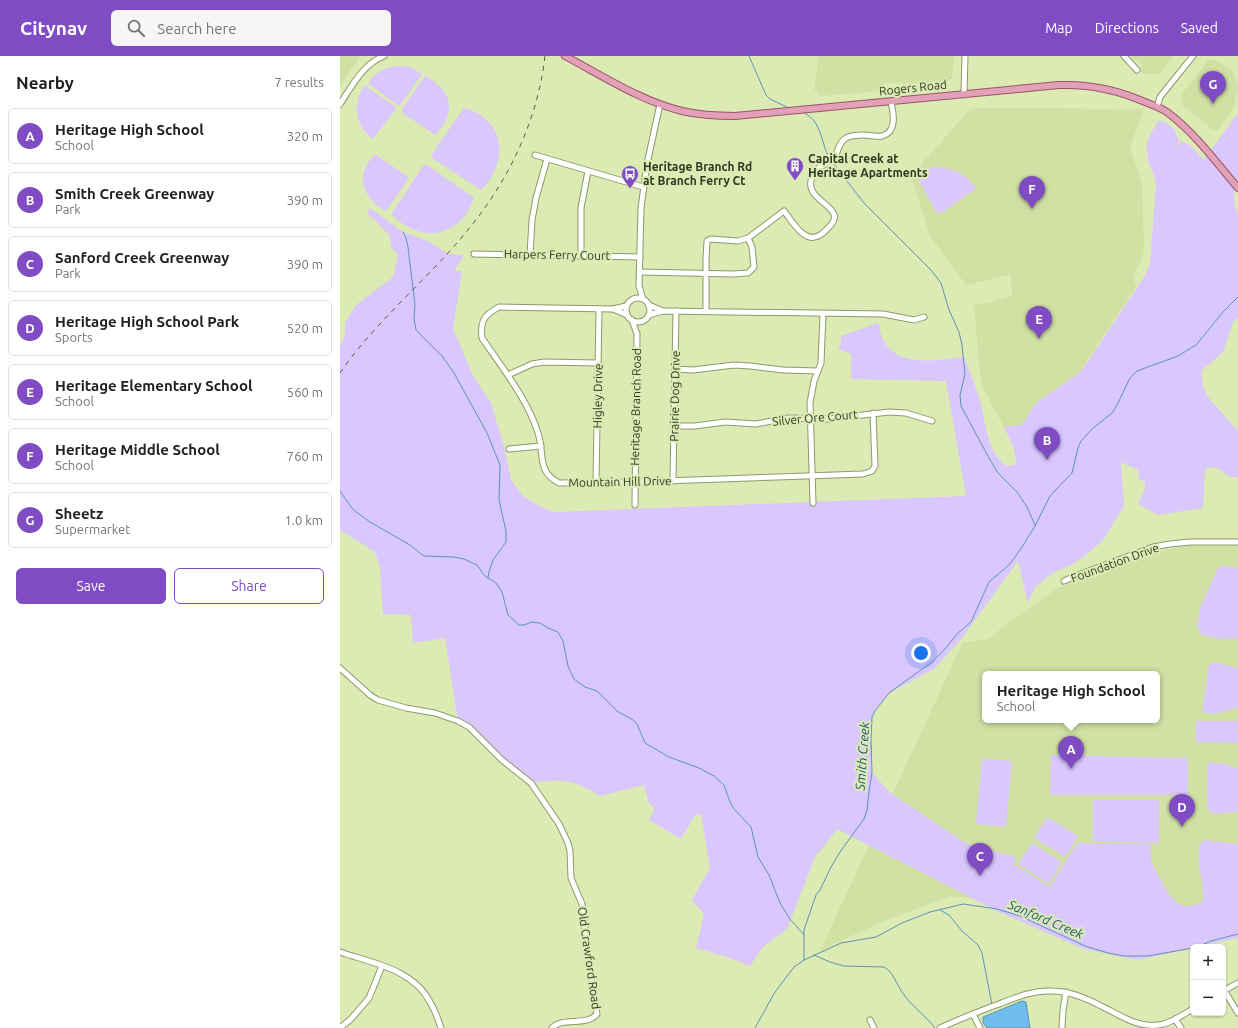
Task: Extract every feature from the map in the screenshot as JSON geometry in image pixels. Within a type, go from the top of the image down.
[{"type":"main road","name":"Rogers Road","points":[[565,56],[642,97],[682,111],[700,114],[735,116],[1075,84],[1097,87],[1123,93],[1166,112],[1190,132],[1238,188]]},
{"type":"street","points":[[340,104],[362,72],[373,61],[384,56]]},
{"type":"street","points":[[964,94],[965,56]]},
{"type":"street","points":[[1124,56],[1137,70]]},
{"type":"street","points":[[1157,107],[1160,97],[1192,56]]},
{"type":"street","points":[[706,311],[707,241],[738,241],[748,238],[784,211],[800,232],[807,236],[816,237],[821,235],[833,223],[835,214],[833,210],[815,195],[811,187],[812,175],[816,169],[833,160],[842,140],[847,137],[859,135],[882,136],[887,133],[893,125],[891,101]]},
{"type":"street","points":[[660,104],[643,187],[639,286],[643,299],[649,305],[663,311]]},
{"type":"street","points":[[535,155],[643,187]]},
{"type":"street","points":[[530,255],[532,220],[536,198],[547,159]]},
{"type":"street","points":[[580,255],[581,208],[588,171]]},
{"type":"street","points":[[639,272],[706,274],[748,273],[754,267],[752,247],[748,238]]},
{"type":"street","name":"Harpers Ferry Court","points":[[474,254],[640,257]]},
{"type":"street","points":[[639,286],[633,299],[626,306],[627,315],[635,321],[642,321],[649,315],[663,311],[883,314],[914,320],[924,317]]},
{"type":"street","points":[[633,299],[643,299]]},
{"type":"street","points":[[649,305],[649,315]]},
{"type":"street","name":"Mountain Hill Drive","points":[[626,306],[599,310],[499,307],[489,312],[483,320],[481,329],[482,338],[508,375],[523,400],[538,432],[545,471],[551,479],[559,483],[673,481],[863,474],[872,471],[875,466],[873,413]]},
{"type":"street","name":"Mountain Hill Drive","points":[[613,309],[627,315]]},
{"type":"street","name":"Higley Drive","points":[[596,482],[599,310]]},
{"type":"street","name":"Prairie Dog Drive","points":[[673,481],[676,311]]},
{"type":"street","points":[[813,503],[810,403],[814,382],[821,363],[823,314]]},
{"type":"street","name":"Heritage Branch Road","points":[[632,320],[637,334]]},
{"type":"street","name":"Heritage Branch Road","points":[[635,505],[637,334],[642,321]]},
{"type":"street","points":[[508,375],[532,364],[544,362],[598,363]]},
{"type":"street","points":[[675,369],[693,370],[750,366],[783,370],[818,371]]},
{"type":"street","name":"Silver Ore Court","points":[[674,426],[695,426],[725,422],[756,424],[788,418],[846,417],[888,412],[906,414],[932,421]]},
{"type":"street","points":[[509,449],[541,446]]},
{"type":"street","name":"Foundation Drive","points":[[1064,581],[1159,546],[1190,542],[1238,542]]},
{"type":"street","name":"Old Crawford Road","points":[[340,668],[370,695],[378,700],[406,708],[435,712],[469,727],[502,760],[531,783],[559,824],[570,851],[571,878],[582,904],[597,1014],[592,1019],[558,1023],[552,1028]]},
{"type":"street","points":[[340,952],[404,975],[418,986],[431,1003],[441,1028]]},
{"type":"street","points":[[340,1028],[369,998],[382,966]]},
{"type":"street","points":[[1226,989],[1238,983]]},
{"type":"street","points":[[940,1028],[1024,995],[1052,991],[1066,992],[1077,995],[1101,1005],[1133,1022],[1145,1026],[1158,1026],[1190,1011]]},
{"type":"street","points":[[1062,1028],[1066,992]]},
{"type":"street","points":[[1226,993],[1238,1013]]},
{"type":"street","points":[[973,1014],[980,1028]]},
{"type":"street","points":[[1175,1019],[1181,1028]]},
{"type":"street","points":[[870,1020],[874,1028]]},
{"type":"shaded area","points":[[340,56],[360,56],[340,86]]},
{"type":"shaded area","points":[[819,56],[954,56],[952,79],[943,84],[884,83],[884,91],[820,96],[814,89]]},
{"type":"shaded area","points":[[1132,56],[1173,56],[1159,74],[1141,74],[1142,64]]},
{"type":"shaded area","points":[[1208,60],[1218,61],[1233,72],[1238,84],[1238,91],[1235,96],[1236,104],[1218,130],[1212,129],[1182,105],[1181,95]]},
{"type":"shaded area","points":[[402,66],[410,67],[422,74],[401,104],[397,105],[368,83],[375,75],[387,68]]},
{"type":"shaded area","points":[[425,76],[441,88],[449,102],[447,118],[435,135],[403,113],[402,109]]},
{"type":"shaded area","points":[[365,86],[396,107],[373,139],[367,134],[359,122],[357,114],[358,99]]},
{"type":"shaded area","points":[[464,108],[478,114],[488,122],[495,132],[499,143],[499,155],[496,167],[490,179],[481,190],[432,158],[432,154]]},
{"type":"shaded area","points":[[971,108],[1144,109],[1132,142],[1131,151],[1142,183],[1144,247],[1141,261],[1133,276],[1136,287],[1079,373],[1036,403],[1022,425],[1004,427],[981,384],[974,305],[1012,296],[1011,274],[966,285],[930,236],[911,176]]},
{"type":"shaded area","points":[[1238,113],[1238,181],[1235,188],[1234,197],[1236,210],[1238,213],[1238,318],[1233,322],[1223,352],[1201,371],[1203,386],[1207,396],[1238,431],[1238,477],[1231,477],[1216,468],[1209,468],[1205,470],[1203,508],[1158,515],[1138,504],[1145,490],[1145,482],[1138,478],[1138,470],[1121,462],[1124,506],[1103,540],[1073,564],[1054,572],[1035,587],[1028,603],[1018,561],[962,638],[934,669],[889,693],[879,705],[872,717],[872,772],[888,791],[967,844],[1015,857],[1015,865],[1050,887],[1077,843],[1151,844],[1152,863],[1168,893],[1177,903],[1189,906],[1204,900],[1199,861],[1199,846],[1204,840],[1238,844],[1238,938],[1208,944],[1190,944],[1190,949],[1138,960],[1084,949],[997,911],[837,829],[815,857],[787,929],[763,947],[750,966],[727,957],[696,948],[704,914],[692,900],[710,868],[701,814],[695,815],[681,839],[649,820],[655,808],[649,804],[644,785],[600,796],[583,787],[567,782],[551,781],[531,783],[469,727],[458,721],[445,638],[413,643],[411,615],[383,614],[380,567],[375,552],[340,530],[340,344],[345,336],[345,323],[356,305],[393,277],[398,255],[391,247],[390,236],[373,218],[367,214],[370,208],[403,232],[428,241],[448,254],[464,255],[454,271],[462,271],[453,328],[472,374],[491,403],[504,447],[511,480],[524,497],[541,507],[555,512],[966,496],[946,381],[851,379],[851,354],[838,349],[841,336],[878,323],[882,338],[889,348],[897,354],[907,358],[918,360],[942,360],[964,357],[972,377],[988,435],[995,453],[1007,466],[1016,464],[1014,450],[1004,427],[1022,425],[1036,403],[1079,373],[1146,274],[1150,263],[1156,186],[1153,172],[1149,164],[1146,146],[1158,121],[1165,122],[1175,130],[1179,140],[1177,149],[1181,141],[1190,145],[1204,160]]},
{"type":"shaded area","points":[[376,155],[408,177],[408,180],[386,211],[372,200],[364,185],[363,177],[365,169]]},
{"type":"shaded area","points":[[427,165],[474,198],[464,217],[450,228],[441,232],[424,233],[408,226],[391,215],[423,166]]},
{"type":"shaded area","points":[[937,167],[950,169],[960,173],[976,188],[942,213],[936,212],[916,175],[929,168]]},
{"type":"shaded area","points":[[1186,546],[1238,546],[1238,931],[950,896],[877,924],[820,951],[963,642],[988,639],[1058,588],[1157,551]]},
{"type":"shaded area","points":[[1227,566],[1238,568],[1238,638],[1222,639],[1202,635],[1197,626],[1201,606],[1218,568]]},
{"type":"shaded area","points":[[1214,662],[1238,668],[1238,707],[1215,714],[1202,712],[1209,665]]},
{"type":"shaded area","points":[[1196,721],[1238,721],[1238,743],[1196,742]]},
{"type":"shaded area","points":[[1051,755],[1188,758],[1188,795],[1050,795]]},
{"type":"shaded area","points":[[982,759],[1012,761],[1006,827],[976,824]]},
{"type":"shaded area","points":[[1208,762],[1226,764],[1238,769],[1238,812],[1213,814],[1208,809]]},
{"type":"shaded area","points":[[1093,800],[1159,800],[1159,843],[1093,841]]},
{"type":"shaded area","points":[[1047,817],[1078,836],[1065,857],[1034,838]]},
{"type":"shaded area","points":[[1032,843],[1062,862],[1049,884],[1018,864]]},
{"type":"water","points":[[1022,1001],[1026,1002],[1030,1028],[987,1028],[983,1023],[983,1017]]},
{"type":"waterway","points":[[749,56],[766,95],[770,99],[789,108]]},
{"type":"waterway","points":[[804,113],[810,117],[818,127],[829,158]]},
{"type":"waterway","points":[[833,163],[864,203],[931,270],[941,283],[949,310],[959,332],[962,345],[965,374],[960,395],[961,406],[998,473],[1017,492],[1027,507],[1035,525]]},
{"type":"waterway","points":[[403,232],[408,247],[415,305],[414,319],[416,330],[442,356],[454,373],[487,433],[500,465],[499,500],[506,531],[506,542],[493,560],[488,578]]},
{"type":"waterway","name":"Smith Creek","points":[[804,960],[804,930],[816,895],[840,852],[864,819],[867,810],[872,772],[872,717],[875,711],[889,693],[932,662],[958,633],[971,622],[989,582],[1010,564],[1022,547],[1035,526],[1050,496],[1072,473],[1081,441],[1092,429],[1112,413],[1130,378],[1137,371],[1178,356],[1196,345],[1223,312],[1238,297]]},
{"type":"waterway","points":[[340,491],[355,511],[370,522],[410,545],[424,556],[454,557],[464,559],[477,565],[485,576],[496,583],[502,592],[508,615],[519,625],[532,622],[540,623],[558,632],[563,641],[568,666],[574,679],[585,687],[597,691],[617,711],[633,720],[637,724],[645,743],[669,757],[699,768],[714,776],[724,785],[734,809],[751,827],[758,857],[769,875],[780,903],[790,919],[804,935]]},
{"type":"waterway","name":"Sanford Creek","points":[[755,1028],[775,992],[794,967],[804,960],[841,943],[876,937],[902,923],[930,912],[963,904],[997,909],[1020,916],[1085,946],[1108,953],[1124,956],[1148,956],[1190,949]]},
{"type":"waterway","points":[[940,910],[949,915],[962,931],[978,945],[982,953],[992,1005]]},
{"type":"waterway","name":"Sanford Creek","points":[[1204,944],[1238,934]]},
{"type":"waterway","points":[[814,955],[844,966],[884,967],[892,975],[906,997],[935,1028]]},
{"type":"railway","points":[[340,373],[387,316],[455,245],[471,226],[498,188],[510,167],[529,124],[536,102],[545,56]]},
{"type":"place","name":"Sheetz","points":[[1213,104]]},
{"type":"place","name":"Capital Creek at Heritage Apartments","points":[[795,181]]},
{"type":"place","name":"Heritage Branch Rd at Branch Ferry Ct","points":[[630,189]]},
{"type":"place","name":"Heritage Middle School","points":[[1032,209]]},
{"type":"place","name":"Heritage Elementary School","points":[[1039,339]]},
{"type":"place","name":"Smith Creek Greenway","points":[[1047,460]]},
{"type":"place","name":"Heritage High School","points":[[1071,769]]},
{"type":"place","name":"Heritage High School Park","points":[[1182,827]]},
{"type":"place","name":"Sanford Creek Greenway","points":[[980,876]]}]
